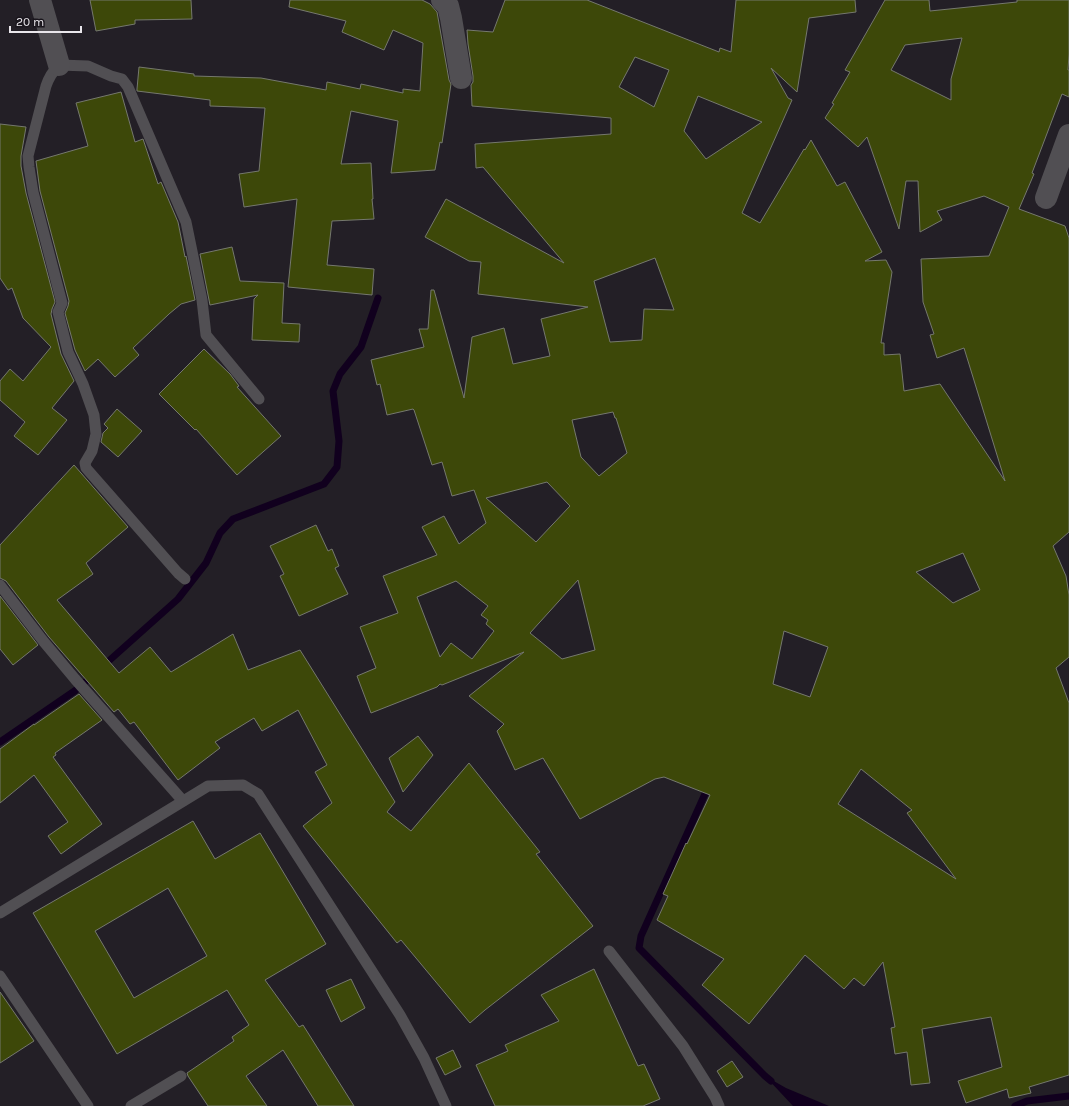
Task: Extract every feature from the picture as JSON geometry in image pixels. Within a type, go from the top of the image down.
[{"type":"street","points":[[40,0],[59,65]]},
{"type":"street","points":[[442,0],[448,6],[451,18],[461,78]]},
{"type":"street","points":[[1046,198],[1069,135]]},
{"type":"lane","points":[[185,579],[178,573],[86,468],[85,463],[92,451],[96,434],[94,415],[83,384],[68,352],[58,312],[62,302],[33,192],[28,167],[28,156],[48,78],[59,65],[88,66],[122,79],[128,86],[186,222],[202,300],[206,335],[259,399]]},
{"type":"lane","points":[[0,585],[75,679],[184,801]]},
{"type":"lane","points":[[0,913],[208,786],[243,785],[258,794],[400,1015],[424,1058],[446,1106]]},
{"type":"lane","points":[[609,951],[682,1046],[715,1097],[719,1106]]},
{"type":"lane","points":[[0,976],[88,1106]]},
{"type":"lane","points":[[131,1106],[181,1076]]},
{"type":"shaded area","points":[[765,1076],[786,1088],[829,1106],[793,1106]]},
{"type":"building","points":[[90,0],[191,0],[192,19],[135,20],[135,24],[96,31]]},
{"type":"building","points":[[290,0],[422,0],[430,4],[437,12],[451,84],[442,143],[440,142],[435,170],[391,173],[398,121],[351,111],[341,164],[371,163],[374,219],[332,221],[327,265],[374,269],[372,295],[288,287],[297,199],[244,207],[239,174],[259,171],[265,108],[210,106],[210,100],[137,91],[139,67],[194,74],[194,76],[261,78],[326,90],[327,82],[360,89],[361,84],[403,93],[403,89],[420,91],[423,43],[393,30],[384,50],[342,32],[346,21],[289,7]]},
{"type":"building","points":[[505,0],[587,0],[719,52],[720,48],[731,52],[736,0],[855,0],[856,12],[809,18],[797,92],[771,68],[788,98],[792,100],[742,213],[760,223],[804,149],[805,150],[811,140],[837,186],[845,182],[882,252],[865,261],[886,260],[892,272],[881,343],[884,343],[884,355],[900,354],[904,391],[940,384],[1005,481],[964,348],[937,358],[930,335],[934,334],[923,302],[921,259],[989,256],[1009,207],[984,196],[937,211],[942,220],[920,232],[918,181],[906,181],[899,229],[867,137],[858,147],[825,118],[834,104],[832,103],[850,72],[845,70],[885,0],[929,0],[930,11],[1017,2],[1017,0],[1069,0],[1069,97],[1062,94],[1032,173],[1034,174],[1019,209],[1065,226],[1069,238],[1069,532],[1053,546],[1066,576],[1069,595],[1069,657],[1056,668],[1069,703],[1069,1075],[1029,1087],[1031,1093],[1009,1098],[1007,1089],[966,1103],[958,1081],[1002,1067],[991,1017],[922,1029],[930,1083],[911,1085],[907,1052],[895,1054],[891,1028],[895,1027],[883,962],[864,986],[854,978],[844,989],[805,955],[749,1024],[702,985],[724,959],[657,920],[668,896],[663,894],[710,795],[664,777],[655,779],[580,819],[543,758],[515,770],[497,731],[504,724],[469,696],[524,652],[442,685],[440,684],[437,687],[371,713],[357,676],[376,668],[360,627],[398,613],[383,576],[437,555],[422,527],[444,516],[459,544],[486,523],[474,490],[452,496],[442,462],[432,465],[414,410],[387,415],[380,384],[377,385],[371,360],[424,347],[419,329],[428,329],[431,290],[434,290],[464,398],[472,337],[504,328],[513,364],[550,356],[541,319],[588,307],[478,294],[481,262],[469,261],[425,237],[446,199],[564,263],[483,167],[476,168],[475,144],[611,134],[611,118],[472,106],[471,85],[473,82],[473,76],[467,30],[493,32]],"holes":[[[962,38],[951,79],[951,100],[891,70],[905,45]],[[635,57],[669,70],[654,107],[619,87]],[[698,96],[762,122],[706,159],[684,131]],[[655,258],[674,310],[644,309],[642,340],[610,342],[594,281]],[[613,412],[627,453],[599,476],[581,457],[572,420]],[[547,482],[570,506],[536,542],[486,498]],[[963,553],[980,590],[953,603],[916,572]],[[578,580],[595,650],[562,659],[530,633]],[[456,581],[488,606],[481,615],[488,620],[486,624],[494,631],[472,659],[451,643],[440,657],[417,597]],[[784,631],[828,647],[810,697],[773,684]],[[861,769],[912,810],[907,813],[956,879],[838,804]]]},
{"type":"building","points":[[121,92],[135,142],[143,139],[158,184],[161,182],[178,222],[195,300],[181,304],[133,348],[139,355],[115,377],[98,359],[85,371],[75,350],[65,313],[69,301],[40,191],[36,161],[88,146],[76,103]]},
{"type":"building","points":[[0,124],[26,127],[21,156],[21,166],[26,193],[55,302],[51,314],[61,354],[74,381],[52,408],[67,420],[38,455],[14,436],[25,422],[0,400],[0,381],[10,369],[23,381],[51,347],[23,318],[12,288],[8,290],[0,278]]},
{"type":"building","points":[[232,247],[240,281],[284,283],[282,323],[300,324],[299,342],[252,340],[254,299],[258,295],[210,305],[200,254]]},
{"type":"building","points":[[204,349],[230,374],[239,386],[237,387],[281,436],[237,475],[196,429],[195,430],[159,394]]},
{"type":"building","points":[[117,409],[142,431],[118,457],[101,442],[103,433],[108,428],[104,424]]},
{"type":"building","points":[[74,465],[128,527],[86,563],[93,574],[57,600],[119,673],[150,647],[171,672],[233,634],[248,670],[300,650],[395,802],[387,812],[411,831],[469,763],[540,852],[536,854],[593,926],[470,1023],[401,940],[397,943],[303,826],[332,803],[315,772],[327,765],[298,710],[262,731],[254,718],[215,742],[220,748],[178,780],[134,722],[130,724],[118,709],[114,712],[49,637],[6,581],[0,578],[0,545]]},
{"type":"building","points":[[316,525],[328,551],[332,549],[339,566],[335,568],[348,594],[299,616],[280,576],[284,574],[270,546]]},
{"type":"building","points":[[0,596],[38,645],[13,665],[0,649]]},
{"type":"building","points":[[79,694],[102,720],[55,753],[56,755],[53,757],[102,824],[61,854],[48,836],[68,822],[34,775],[0,803],[0,749]]},
{"type":"building","points":[[418,736],[433,755],[403,792],[389,758]]},
{"type":"building","points":[[193,821],[215,859],[260,833],[326,944],[265,980],[299,1027],[303,1025],[354,1106],[318,1106],[283,1050],[246,1076],[267,1106],[208,1106],[187,1073],[234,1041],[232,1037],[249,1025],[227,990],[117,1054],[33,913]],"holes":[[[168,888],[207,956],[134,998],[95,931]]]},
{"type":"building","points":[[594,969],[638,1066],[644,1064],[660,1099],[643,1106],[495,1106],[476,1065],[508,1051],[505,1045],[559,1021],[541,995]]},
{"type":"building","points":[[351,979],[365,1008],[341,1022],[326,990]]},
{"type":"building","points":[[0,992],[34,1041],[0,1063]]},
{"type":"building","points":[[453,1050],[461,1067],[445,1075],[436,1058]]},
{"type":"building","points":[[732,1061],[743,1077],[727,1087],[717,1071]]},
{"type":"waterway","points":[[102,667],[178,599],[206,563],[220,533],[233,519],[324,484],[337,467],[339,441],[333,391],[340,374],[361,347],[378,298]]},
{"type":"waterway","points":[[0,742],[76,690],[93,675]]},
{"type":"waterway","points":[[709,785],[641,936],[639,948],[771,1081]]},
{"type":"waterway","points":[[1015,1106],[1027,1101],[1069,1096]]}]
